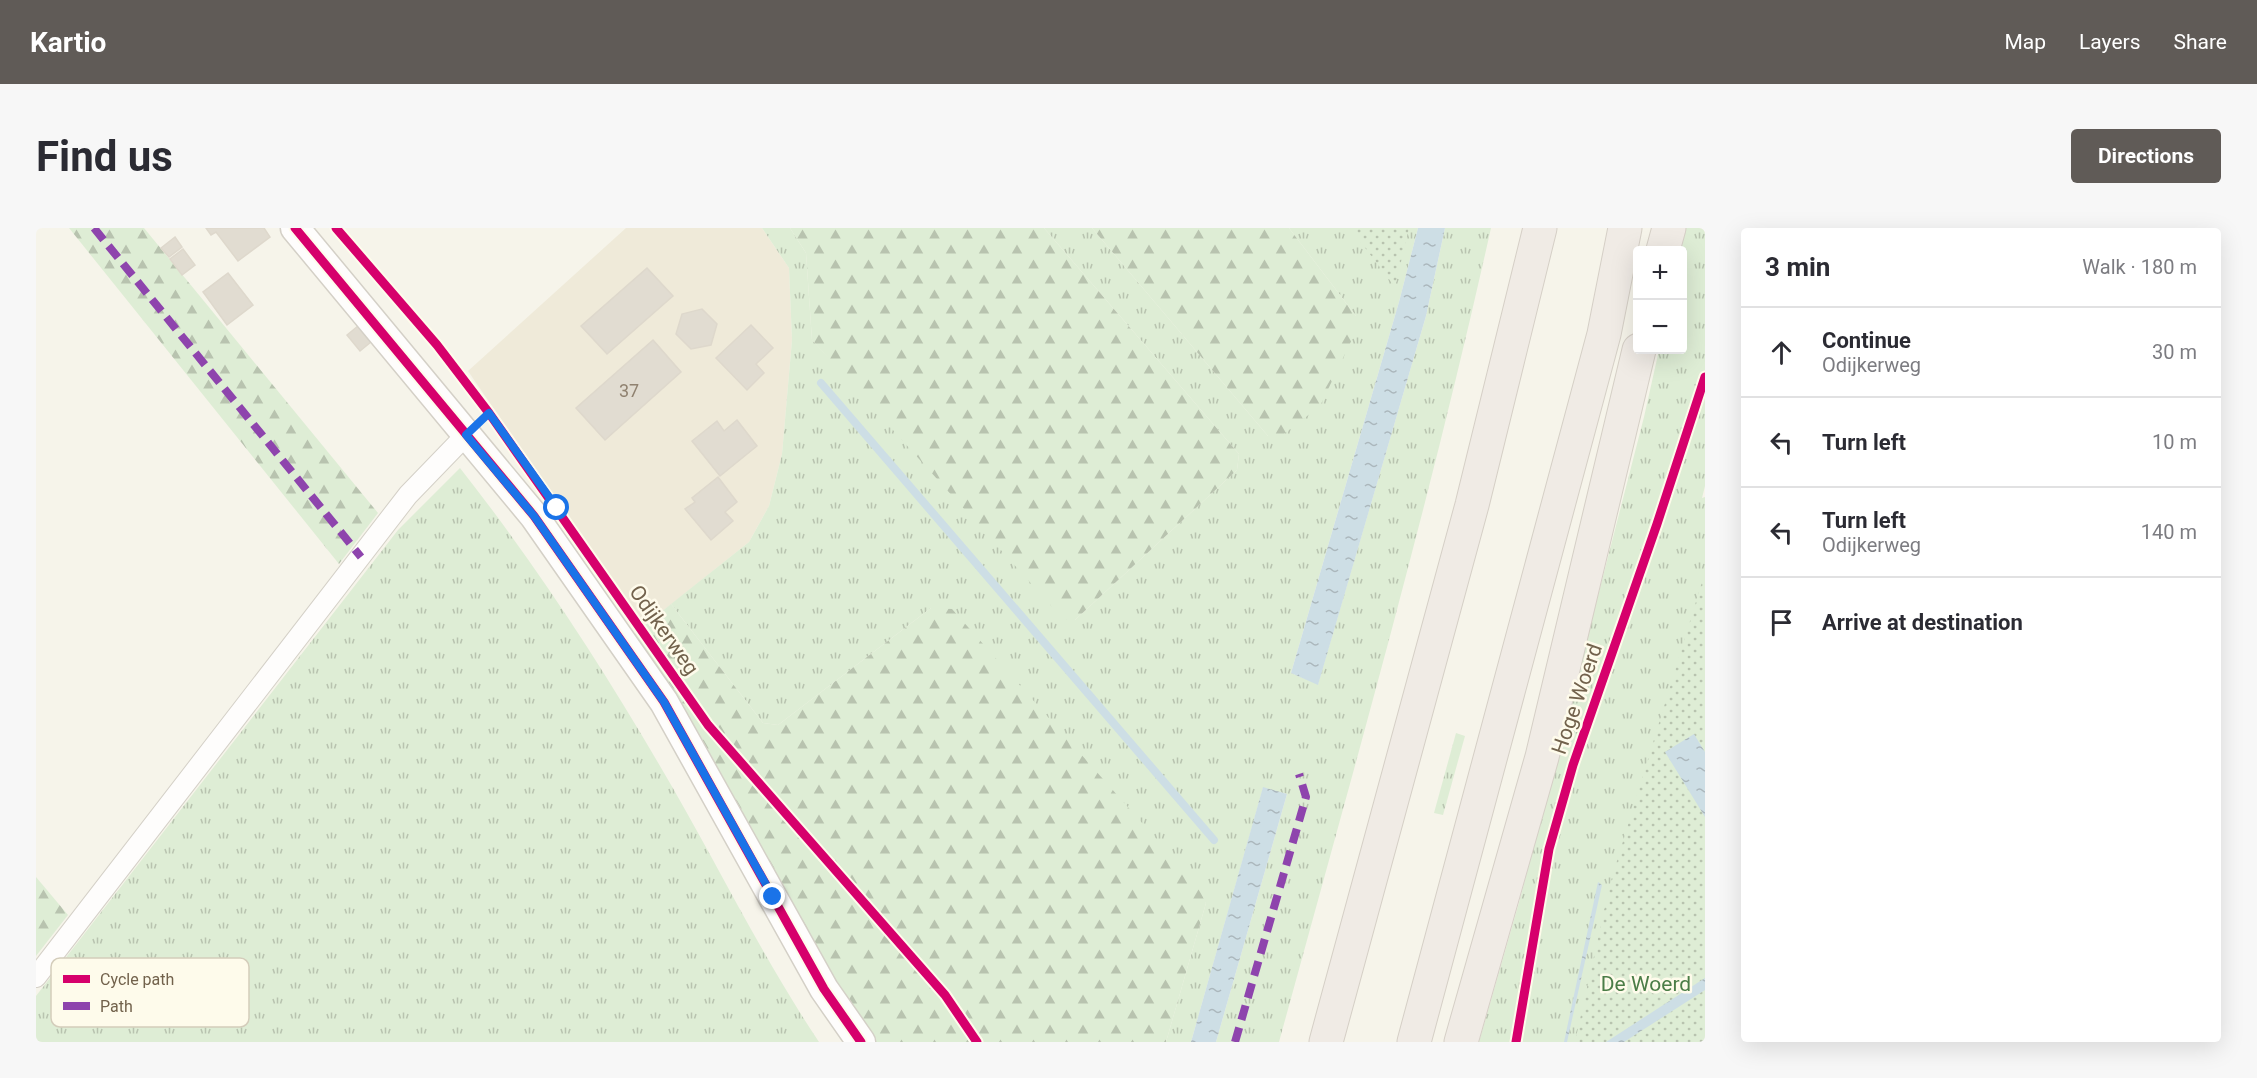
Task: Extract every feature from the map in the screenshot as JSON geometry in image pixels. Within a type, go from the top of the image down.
[{"type":"highway","points":[[1326,1042],[1472,505],[1540,228]]},
{"type":"highway","points":[[1414,1042],[1604,334],[1625,228]]},
{"type":"highway","points":[[1664,246],[1669,228]]},
{"type":"highway","points":[[1461,1042],[1520,841],[1542,757],[1638,354]]},
{"type":"street","name":"Odijkerweg","points":[[295,228],[534,516],[664,702],[824,989],[861,1042]]},
{"type":"street","points":[[36,977],[408,495],[466,435]]},
{"type":"shaded area","points":[[626,228],[762,228],[789,268],[792,340],[782,454],[769,506],[749,542],[643,627],[468,371]]},
{"type":"green space","points":[[69,228],[144,228],[378,513],[339,564]]},
{"type":"green space","points":[[762,228],[790,228],[806,253],[812,340],[1075,620],[1237,470],[1239,454],[1044,228],[1092,228],[1268,436],[1356,316],[1289,228],[1418,228],[1399,302],[1291,673],[1318,684],[1426,316],[1445,228],[1491,228],[1417,535],[1279,1042],[1216,1042],[1287,794],[1263,788],[1191,1042],[1166,1042],[1206,903],[931,608],[778,725],[763,723],[671,604],[749,542],[769,506],[782,454],[792,340],[789,268]]},
{"type":"green space","points":[[790,228],[1044,228],[1239,454],[1237,470],[1075,620],[1063,619],[812,340],[806,253]]},
{"type":"green space","points":[[1092,228],[1289,228],[1356,316],[1356,331],[1320,406],[1280,437],[1268,436]]},
{"type":"green space","points":[[1350,228],[1409,228],[1395,287]]},
{"type":"green space","points":[[1686,228],[1705,228],[1705,486],[1702,498],[1705,497],[1705,970],[1611,1042],[1479,1042],[1520,899],[1644,417],[1658,354],[1687,354],[1687,246],[1682,246]]},
{"type":"green space","points":[[460,468],[540,576],[614,689],[680,800],[777,975],[819,1042],[36,1042],[36,996],[51,977],[51,1027],[249,1027],[249,958],[66,958],[398,530]]},
{"type":"green space","name":"De Woerd","points":[[1705,572],[1705,1042],[1575,1042],[1610,884]]},
{"type":"green space","points":[[671,604],[763,723],[778,725],[931,608],[952,609],[1198,886],[1206,903],[1166,1042],[874,1042],[810,943],[631,637]]},
{"type":"green space","points":[[1456,733],[1465,736],[1443,815],[1434,813]]},
{"type":"green space","points":[[36,877],[68,915],[36,956]]},
{"type":"water","points":[[1418,228],[1445,228],[1426,316],[1318,685],[1291,673],[1399,302]]},
{"type":"water","points":[[1694,734],[1705,752],[1705,817],[1665,752]]},
{"type":"water","points":[[1263,787],[1287,794],[1216,1042],[1191,1042]]},
{"type":"water","points":[[1598,882],[1602,885],[1567,1042],[1564,1042]]},
{"type":"water","points":[[1705,978],[1705,990],[1624,1042],[1606,1042]]},
{"type":"building","points":[[206,228],[264,228],[270,237],[238,261],[216,232],[211,235]]},
{"type":"building","points":[[175,237],[182,247],[169,257],[161,248]]},
{"type":"building","points":[[183,249],[195,265],[182,275],[170,259]]},
{"type":"building","points":[[647,268],[673,296],[607,354],[581,326]]},
{"type":"building","points":[[228,273],[253,305],[227,325],[203,292]]},
{"type":"building","points":[[702,309],[717,324],[711,345],[691,349],[676,334],[682,314]]},
{"type":"building","points":[[751,325],[773,348],[756,364],[764,373],[747,390],[716,358]]},
{"type":"building","points":[[358,326],[371,342],[360,351],[347,335]]},
{"type":"building","points":[[653,340],[681,372],[605,440],[576,408]]},
{"type":"building","points":[[737,420],[757,446],[720,476],[692,441],[717,421],[724,431]]},
{"type":"building","points":[[718,477],[737,502],[725,512],[733,521],[711,540],[685,509],[695,502],[692,498]]},
{"type":"waterway","points":[[821,383],[1214,840]]},
{"type":"marked path","points":[[94,228],[361,557]]},
{"type":"marked path","points":[[1235,1042],[1306,797],[1299,774]]},
{"type":"cycle path","points":[[295,228],[534,516],[664,702],[824,989],[861,1042]]},
{"type":"cycle path","points":[[336,228],[437,345],[489,413],[708,725],[945,995],[977,1042]]},
{"type":"cycle path","name":"Hoge Woerd","points":[[1516,1042],[1549,849],[1573,765],[1657,524],[1705,377]]},
{"type":"route","points":[[557,508],[489,413],[466,435],[534,516],[664,702],[773,897]]}]
